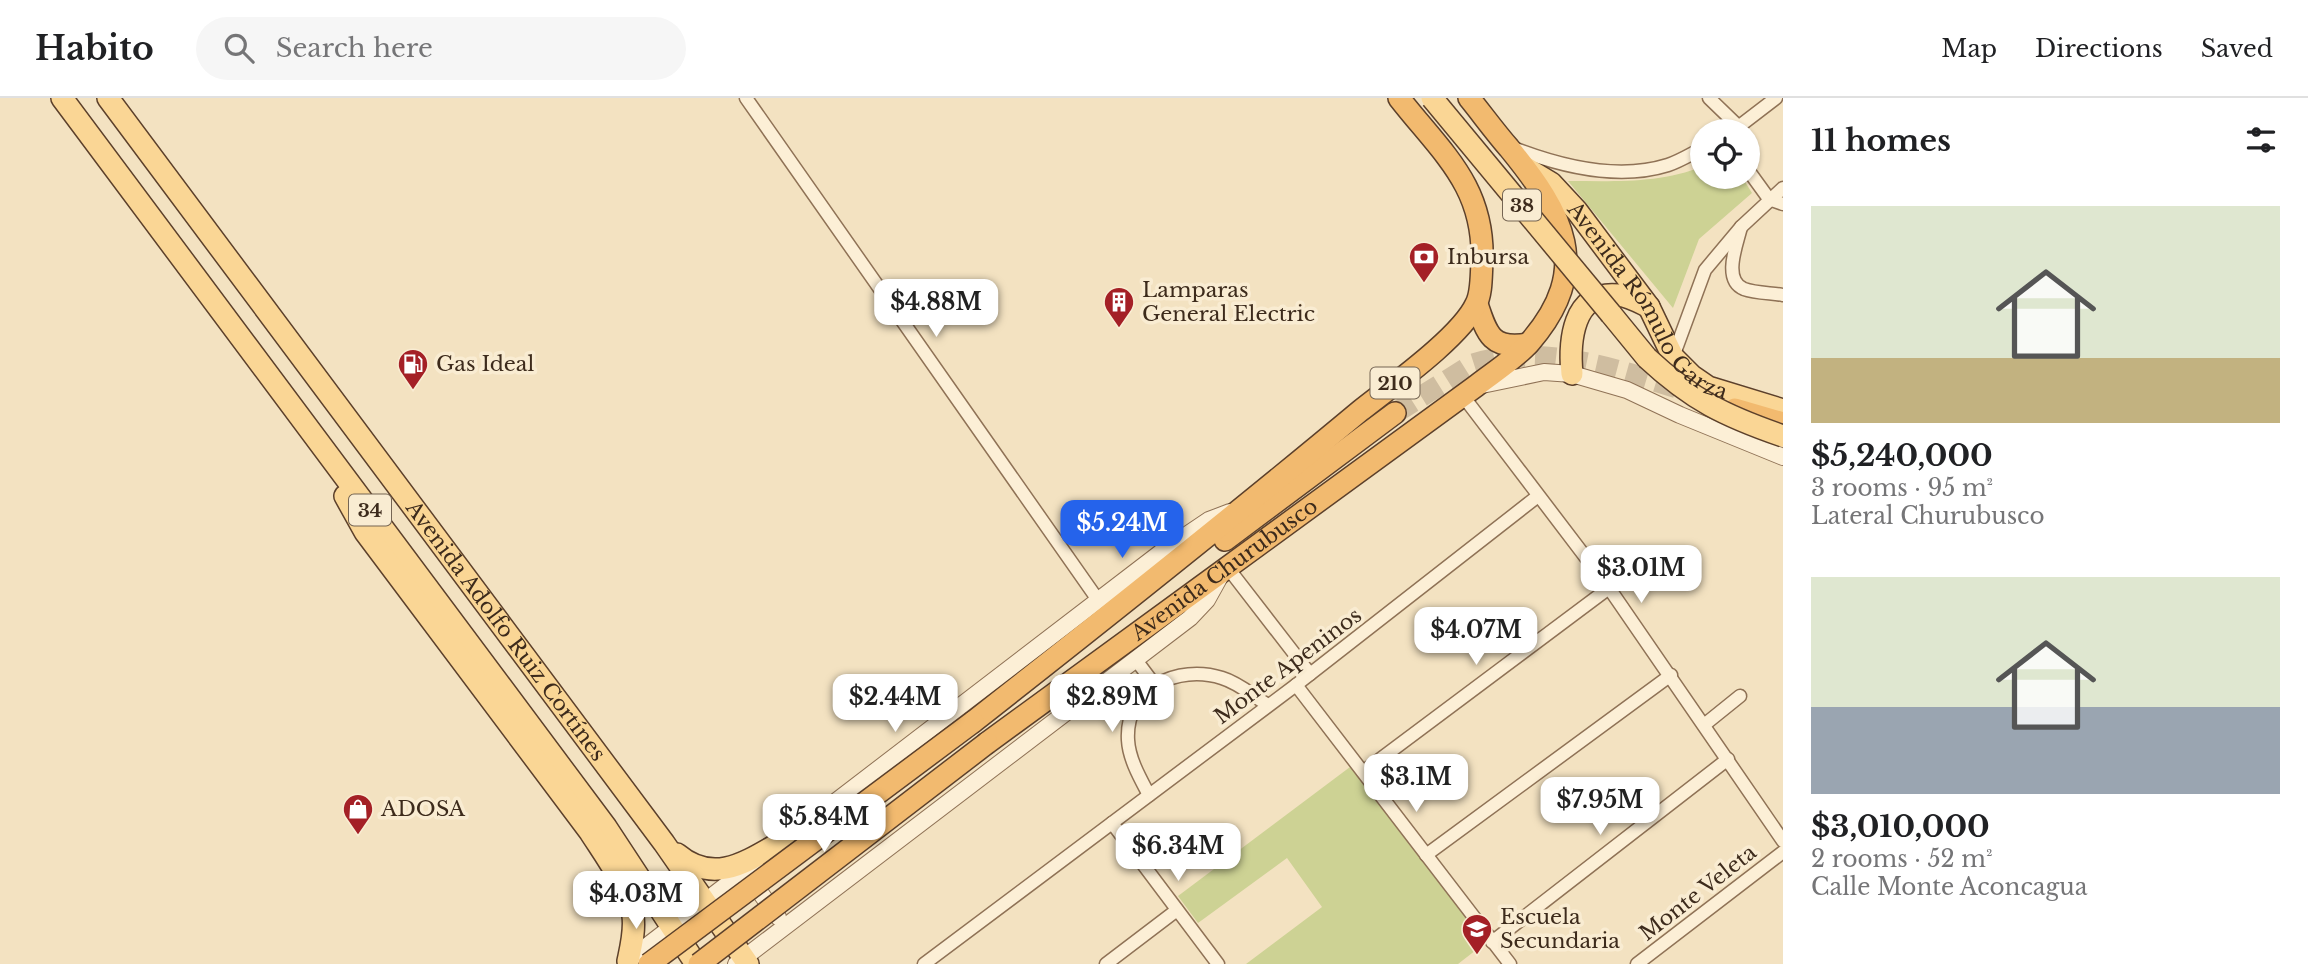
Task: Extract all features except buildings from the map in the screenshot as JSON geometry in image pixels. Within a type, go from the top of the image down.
[{"type":"highway","points":[[1399,98],[1448,158],[1470,191],[1476,207],[1483,245],[1477,304],[1484,326],[1495,341],[1510,346],[1528,344]]},
{"type":"highway","name":"38","points":[[1469,98],[1526,168]]},
{"type":"highway","name":"Avenida Churubusco","points":[[697,964],[987,743],[1469,391],[1528,344],[1547,319],[1560,295],[1565,274],[1564,238],[1555,212],[1526,168]]},
{"type":"highway","name":"Avenida Churubusco","points":[[634,963],[972,722],[1126,602],[1444,343],[1477,304]]},
{"type":"highway","points":[[1705,397],[1783,423]]},
{"type":"highway","points":[[1126,602],[1140,599],[1164,586],[1395,413]]},
{"type":"main road","name":"Avenida Adolfo Ruiz Cortínes","points":[[62,98],[606,827],[697,964]]},
{"type":"main road","name":"Avenida Adolfo Ruiz Cortínes","points":[[108,98],[664,843],[743,962]]},
{"type":"main road","name":"Avenida Rómulo Garza","points":[[1432,98],[1647,358],[1692,395],[1735,419],[1783,436]]},
{"type":"main road","name":"Avenida Rómulo Garza","points":[[1526,168],[1562,193],[1649,307],[1673,357],[1692,376],[1708,387],[1783,410]]},
{"type":"main road","points":[[1572,374],[1571,336],[1580,313],[1589,303],[1602,296],[1620,295],[1649,307]]},
{"type":"main road","points":[[301,418],[365,532],[590,832],[609,862],[624,890],[633,917],[634,963]]},
{"type":"main road","points":[[664,843],[689,864],[703,869],[722,870],[789,838]]},
{"type":"street","points":[[746,98],[1098,600]]},
{"type":"street","points":[[1709,98],[1727,119]]},
{"type":"street","points":[[1749,119],[1776,98]]},
{"type":"street","points":[[1507,145],[1549,161],[1614,171],[1665,166],[1690,154]]},
{"type":"street","points":[[1760,187],[1769,199],[1783,204]]},
{"type":"street","points":[[1673,357],[1705,270],[1741,227],[1783,188]]},
{"type":"street","points":[[1741,227],[1731,274],[1737,284],[1744,289],[1783,295]]},
{"type":"street","points":[[1783,457],[1627,390],[1572,374],[1527,374],[1469,391],[1538,496],[1609,588],[1671,675],[1783,841]]},
{"type":"street","name":"Monte Apeninos","points":[[924,964],[1296,685],[1538,496]]},
{"type":"street","points":[[634,963],[672,927],[704,902],[1160,553],[1209,520],[1246,506]]},
{"type":"street","points":[[743,962],[829,892],[1200,609],[1225,570],[1310,674]]},
{"type":"street","points":[[1363,772],[1609,588]]},
{"type":"street","points":[[1136,660],[1154,684]]},
{"type":"street","points":[[1149,795],[1135,767],[1128,740],[1133,709],[1141,696],[1154,684],[1177,674],[1205,674],[1224,678],[1268,705]]},
{"type":"street","points":[[1426,855],[1671,675]]},
{"type":"street","points":[[1296,685],[1510,964]]},
{"type":"street","points":[[1704,725],[1740,696]]},
{"type":"street","points":[[1492,942],[1728,759]]},
{"type":"street","points":[[1112,823],[1218,964]]},
{"type":"street","points":[[789,838],[829,892]]},
{"type":"street","name":"Monte Veleta","points":[[1637,964],[1783,852]]},
{"type":"street","points":[[744,871],[785,926]]},
{"type":"street","points":[[1106,964],[1178,910]]},
{"type":"green space","points":[[1690,171],[1690,189],[1750,189],[1752,193],[1699,239],[1673,308],[1568,181],[1653,179]]},
{"type":"green space","points":[[1350,767],[1485,943],[1458,964],[1246,964],[1322,907],[1287,858],[1198,923],[1178,896]]},
{"type":"tunnel","points":[[1395,413],[1473,364],[1499,358],[1526,356],[1581,362],[1687,391]]},
{"type":"place","name":"Inbursa","points":[[1424,284]]},
{"type":"place","name":"Lamparas General Electric","points":[[1119,329]]},
{"type":"place","name":"Gas Ideal","points":[[413,391]]},
{"type":"place","name":"ADOSA","points":[[358,836]]},
{"type":"place","name":"Escuela Secundaria","points":[[1477,956]]}]
